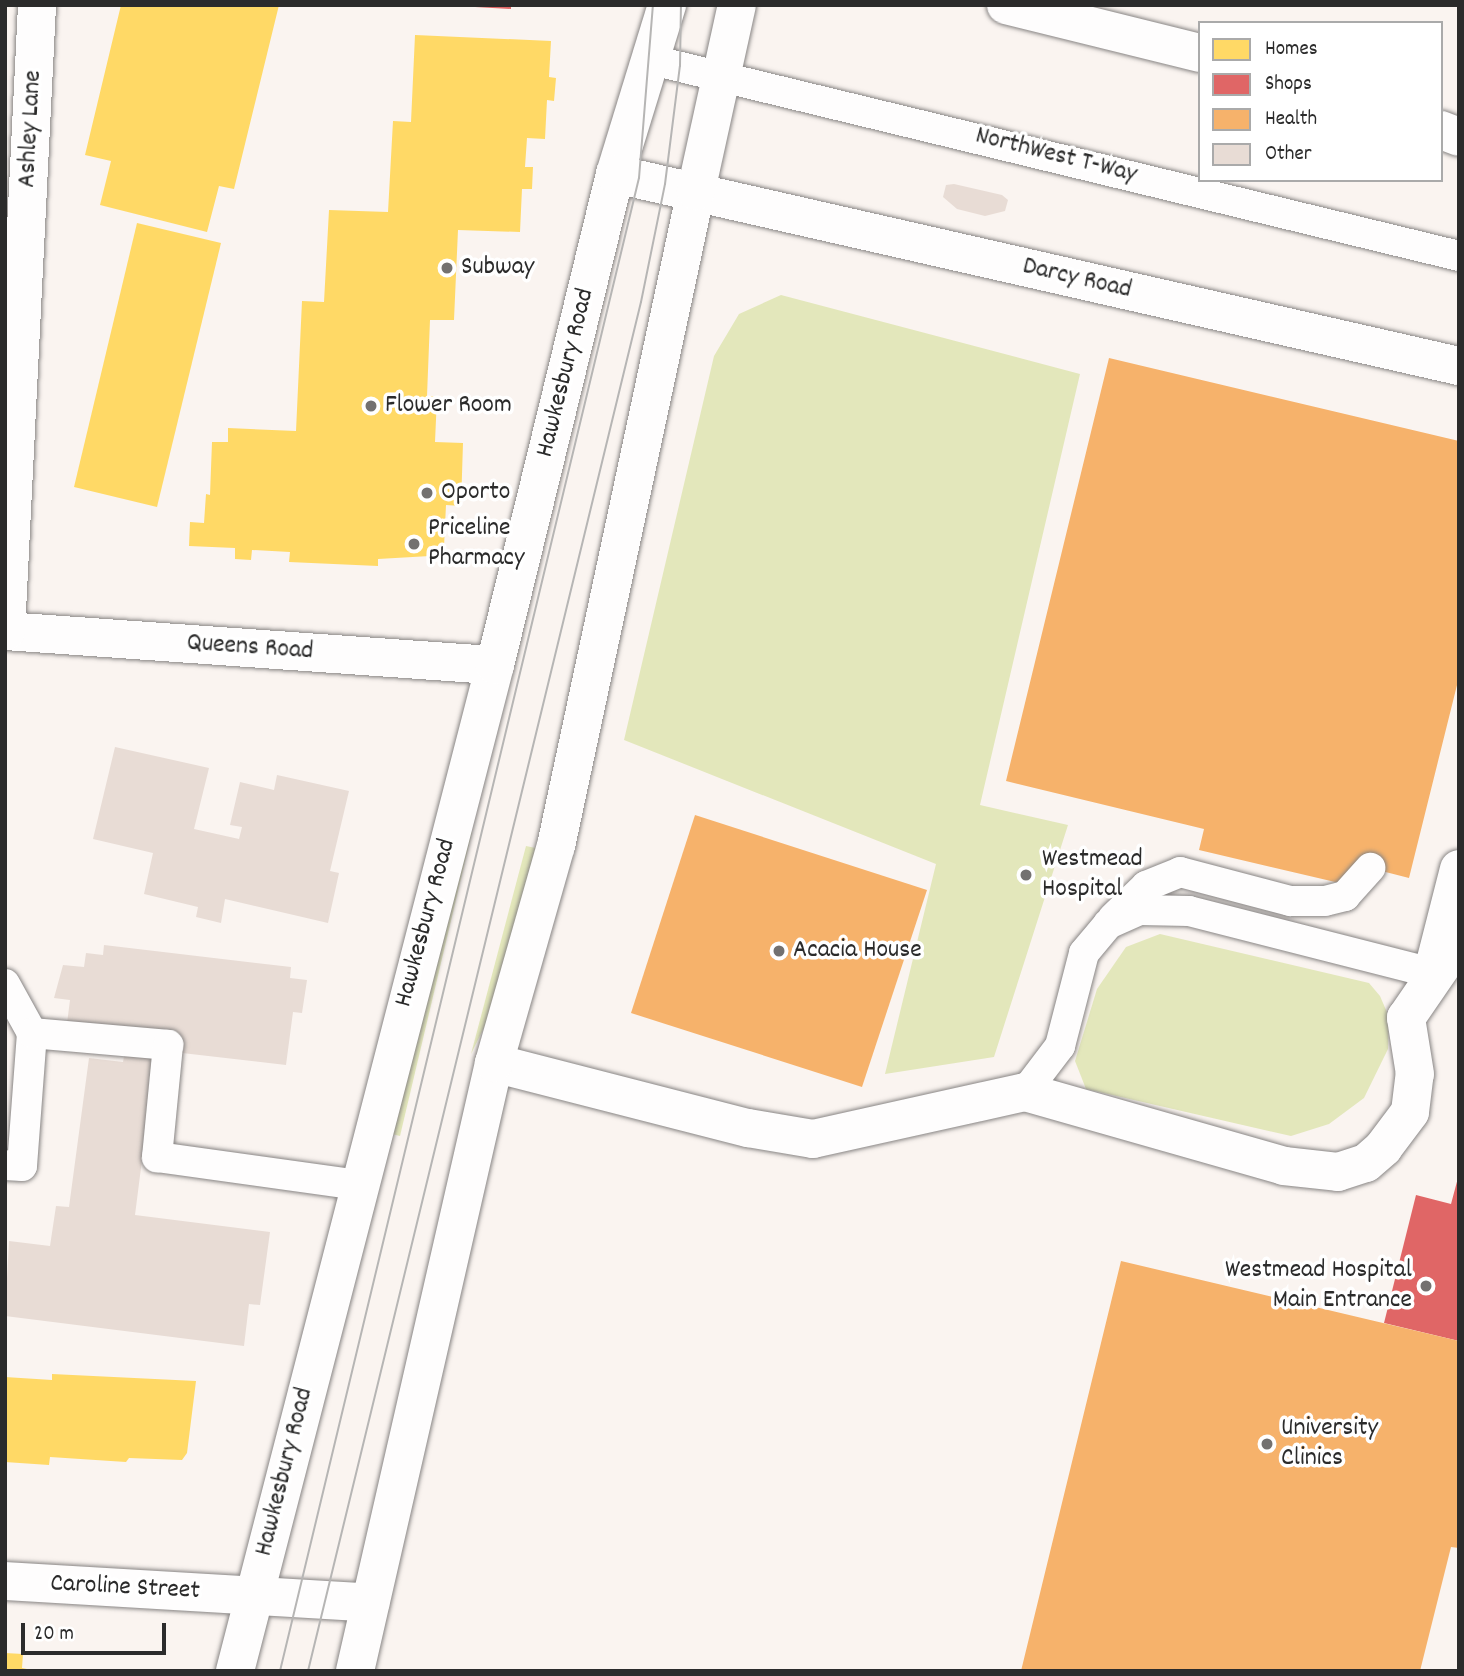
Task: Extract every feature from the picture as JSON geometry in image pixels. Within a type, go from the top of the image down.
[{"type":"street","name":"Ashley Lane","points":[[6,631],[37,5]]},
{"type":"street","name":"Hawkesbury Road","points":[[235,1671],[495,665],[615,174],[667,5]]},
{"type":"street","points":[[355,1671],[494,1063],[556,846],[737,5]]},
{"type":"street","points":[[1006,5],[1198,53]]},
{"type":"street","points":[[615,174],[696,191]]},
{"type":"street","name":"Darcy Road","points":[[696,191],[1459,366]]},
{"type":"street","name":"Queens Road","points":[[6,631],[495,665]]},
{"type":"street","points":[[1433,973],[1459,869]]},
{"type":"street","points":[[494,1063],[748,1128],[813,1139],[1025,1092],[1284,1166],[1338,1172],[1366,1163],[1383,1148],[1410,1112],[1415,1074],[1406,1018],[1433,973],[1459,941]]},
{"type":"street","name":"Caroline Street","points":[[5,1581],[370,1604]]},
{"type":"lane","name":"NorthWest T-Way","points":[[652,60],[1459,256]]},
{"type":"lane","points":[[5,639],[6,631]]},
{"type":"lane","points":[[1025,1092],[1060,1046],[1084,953],[1146,886],[1180,872],[1290,901],[1325,901],[1345,896],[1370,868]]},
{"type":"lane","points":[[1108,924],[1140,910],[1189,911],[1433,973]]},
{"type":"lane","points":[[5,984],[32,1033],[22,1166],[5,1165]]},
{"type":"lane","points":[[32,1033],[168,1045],[157,1157],[359,1185]]},
{"type":"green space","points":[[781,295],[1080,374],[980,805],[1068,825],[994,1057],[885,1074],[936,864],[624,740],[714,356],[739,314]]},
{"type":"green space","points":[[457,828],[472,832],[400,1136],[384,1132]]},
{"type":"green space","points":[[526,846],[545,850],[510,975],[471,1054]]},
{"type":"green space","points":[[1160,934],[1369,983],[1380,996],[1389,1017],[1388,1049],[1364,1098],[1329,1124],[1291,1136],[1086,1089],[1075,1061],[1097,989],[1126,947]]},
{"type":"building: Homes","points":[[121,5],[279,5],[234,189],[219,186],[207,232],[100,205],[111,161],[85,155]]},
{"type":"building: Homes","points":[[415,35],[551,41],[549,77],[556,78],[554,101],[547,100],[545,139],[527,138],[525,167],[533,167],[532,189],[522,189],[520,232],[458,230],[454,320],[430,320],[427,396],[437,397],[435,442],[463,443],[461,506],[446,505],[444,547],[431,546],[430,556],[378,559],[378,566],[289,562],[290,552],[252,550],[251,560],[235,559],[235,548],[189,546],[190,522],[204,523],[206,494],[210,495],[212,442],[228,442],[228,428],[296,431],[302,301],[324,302],[329,210],[388,212],[393,121],[411,122]]},
{"type":"building: Homes","points":[[137,223],[221,243],[157,507],[74,487]]},
{"type":"building: Homes","points":[[52,1374],[196,1381],[187,1453],[182,1460],[129,1458],[126,1462],[50,1457],[49,1465],[5,1462],[5,1377],[52,1380]]},
{"type":"building: Homes","points":[[5,1653],[23,1654],[22,1668],[37,1671],[5,1671]]},
{"type":"building: Shops","points":[[511,5],[511,9],[475,7]]},
{"type":"building: Shops","name":"Westmead Hospital Main Entrance","points":[[1459,1174],[1459,1341],[1384,1323],[1416,1195],[1451,1204]]},
{"type":"building: Health","points":[[1109,358],[1459,441],[1459,677],[1409,878],[1370,868],[1348,885],[1199,850],[1204,829],[1006,781]]},
{"type":"building: Health","name":"Acacia House","points":[[695,815],[927,890],[862,1087],[631,1013]]},
{"type":"building: Health","name":"University Clinics","points":[[1121,1261],[1459,1341],[1459,1548],[1451,1547],[1420,1671],[1021,1671]]},
{"type":"building: Other","points":[[954,184],[1002,195],[1008,200],[1005,211],[985,216],[957,209],[943,197],[946,185]]},
{"type":"building: Other","points":[[115,747],[209,768],[194,829],[239,839],[242,827],[230,825],[240,782],[274,790],[277,775],[349,791],[330,871],[339,873],[328,923],[225,899],[221,923],[196,917],[198,907],[144,894],[153,853],[93,839]]},
{"type":"building: Other","points":[[104,945],[291,967],[290,978],[307,980],[302,1013],[293,1012],[286,1065],[156,1050],[135,1215],[270,1232],[260,1305],[249,1304],[244,1346],[5,1316],[9,1241],[50,1246],[56,1206],[69,1207],[89,1058],[123,1062],[126,1046],[65,1039],[70,1000],[54,998],[63,965],[84,967],[86,953],[103,955]]},
{"type":"tram line","points":[[280,1671],[639,178],[653,5]]},
{"type":"tram line","points":[[308,1671],[641,302],[665,184],[680,66],[681,5]]},
{"type":"place","name":"Subway","points":[[447,268]]},
{"type":"place","name":"Flower Room","points":[[371,406]]},
{"type":"place","name":"Oporto","points":[[427,493]]},
{"type":"place","name":"Priceline Pharmacy","points":[[414,544]]},
{"type":"place","name":"Westmead Hospital","points":[[1026,875]]},
{"type":"place","name":"Acacia House","points":[[779,951]]},
{"type":"place","name":"Westmead Hospital Main Entrance","points":[[1426,1286]]},
{"type":"place","name":"University Clinics","points":[[1267,1444]]}]
